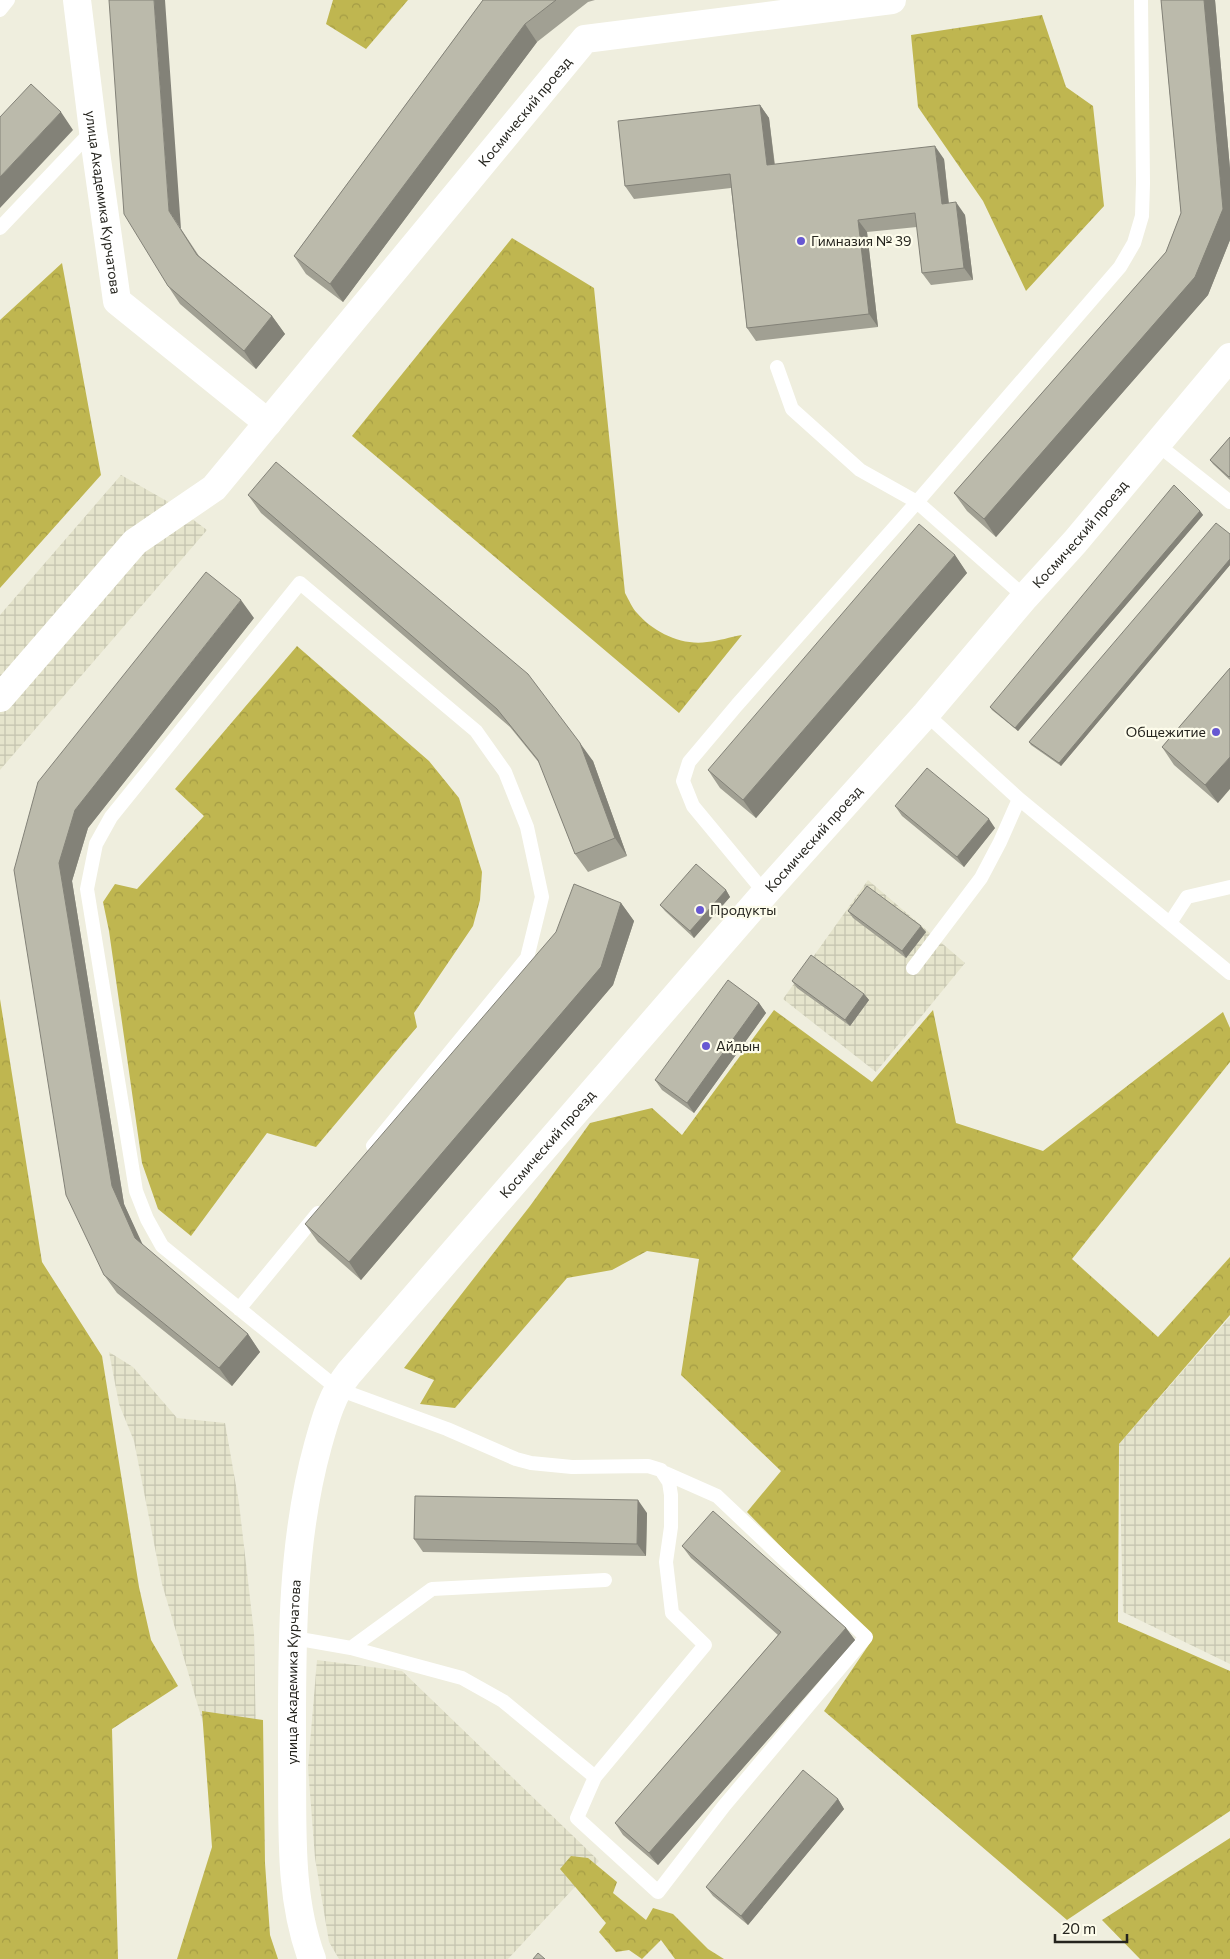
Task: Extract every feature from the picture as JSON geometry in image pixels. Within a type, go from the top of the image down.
[{"type":"street","name":"улица Академика Курчатова","points":[[77,0],[117,301],[268,423]]},
{"type":"street","name":"Космический проезд","points":[[0,698],[135,542],[214,488],[585,39],[892,0]]},
{"type":"street","name":"Космический проезд","points":[[338,1389],[349,1373],[765,892],[926,714],[1025,597],[1075,542],[1230,357]]},
{"type":"street","name":"улица Академика Курчатова","points":[[312,1959],[300,1915],[295,1874],[292,1727],[297,1567],[307,1490],[326,1417],[338,1389]]},
{"type":"lane","points":[[0,10],[8,0]]},
{"type":"lane","points":[[765,892],[693,806],[683,781],[690,762],[737,705],[1120,267],[1134,243],[1142,216],[1144,183],[1140,0]]},
{"type":"lane","points":[[0,228],[93,131]]},
{"type":"lane","points":[[777,367],[792,408],[860,470],[916,502],[1025,597]]},
{"type":"lane","points":[[1158,445],[1230,502]]},
{"type":"lane","points":[[364,1156],[527,958],[542,897],[527,828],[505,772],[476,731],[300,584],[111,817],[96,844],[87,889],[136,1192],[143,1210],[162,1246],[338,1389],[413,1415],[516,1460],[572,1467],[648,1466],[657,1468],[718,1496],[866,1637],[724,1806],[658,1892],[577,1818],[594,1777],[705,1645],[672,1613],[666,1562],[671,1495],[665,1473]]},
{"type":"lane","points":[[926,714],[1019,799],[1230,973]]},
{"type":"lane","points":[[914,968],[981,878],[1000,842],[1019,799]]},
{"type":"lane","points":[[1170,923],[1187,898],[1230,886]]},
{"type":"lane","points":[[239,1308],[327,1202]]},
{"type":"lane","points":[[351,1648],[432,1589],[605,1580]]},
{"type":"lane","points":[[294,1638],[351,1648],[462,1678],[503,1701],[594,1777]]},
{"type":"shaded area","points":[[121,475],[172,504],[207,530],[0,770],[0,615]]},
{"type":"shaded area","points":[[868,880],[965,963],[876,1072],[783,999]]},
{"type":"shaded area","points":[[1230,1317],[1230,1664],[1123,1612],[1119,1444]]},
{"type":"shaded area","points":[[109,1352],[133,1367],[177,1418],[225,1423],[239,1503],[254,1633],[258,1846],[239,1845],[162,1584],[134,1441],[119,1404]]},
{"type":"shaded area","points":[[317,1660],[402,1671],[599,1861],[508,1959],[339,1959],[329,1942],[315,1858],[308,1767]]},
{"type":"green space","points":[[333,0],[408,0],[366,49],[326,24]]},
{"type":"green space","points":[[1042,15],[1066,87],[1093,106],[1104,206],[1026,291],[983,201],[918,107],[911,35]]},
{"type":"green space","points":[[512,238],[594,288],[625,593],[632,606],[651,626],[678,640],[697,643],[742,635],[679,713],[352,436]]},
{"type":"green space","points":[[62,263],[101,475],[0,588],[0,320]]},
{"type":"green space","points":[[297,646],[429,761],[459,798],[482,872],[480,900],[473,926],[414,1013],[417,1027],[316,1147],[267,1133],[191,1236],[158,1209],[142,1163],[109,931],[103,902],[115,884],[137,889],[204,816],[175,789]]},
{"type":"green space","points":[[0,999],[42,1262],[102,1356],[139,1587],[151,1640],[178,1686],[112,1729],[118,1959],[0,1959]]},
{"type":"green space","points":[[774,1010],[872,1082],[933,1010],[956,1123],[1043,1151],[1223,1012],[1230,1028],[1230,1062],[1072,1259],[1158,1337],[1230,1257],[1230,1315],[1119,1444],[1118,1622],[1230,1671],[1230,1811],[1067,1920],[824,1711],[872,1640],[747,1512],[781,1471],[681,1375],[699,1259],[647,1251],[612,1270],[567,1278],[455,1408],[420,1404],[434,1380],[404,1368],[530,1206],[590,1123],[652,1108],[682,1135]]},
{"type":"green space","points":[[202,1711],[263,1720],[265,1863],[270,1935],[278,1959],[177,1959],[212,1847]]},
{"type":"green space","points":[[1230,1838],[1230,1959],[1140,1959],[1102,1920]]},
{"type":"green space","points":[[571,1856],[588,1858],[617,1882],[613,1893],[646,1920],[653,1908],[673,1914],[708,1949],[724,1959],[675,1959],[661,1940],[642,1959],[629,1950],[616,1952],[599,1932],[606,1923],[560,1869]]},
{"type":"building","points":[[109,0],[154,0],[169,211],[197,255],[272,316],[244,351],[168,286],[124,214]]},
{"type":"building","points":[[483,0],[556,0],[525,24],[330,284],[294,256]]},
{"type":"building","points":[[1161,0],[1204,0],[1223,209],[1195,277],[984,519],[954,493],[1166,252],[1181,213]]},
{"type":"building","points":[[31,84],[61,112],[0,177],[0,117]]},
{"type":"building","points":[[760,105],[767,165],[935,146],[942,204],[956,202],[964,268],[922,273],[915,213],[858,220],[869,314],[747,328],[730,174],[625,186],[618,121]]},
{"type":"building","points":[[1230,437],[1230,476],[1229,477],[1210,460]]},
{"type":"building","points":[[276,462],[528,674],[580,743],[615,838],[575,854],[538,760],[497,709],[248,495]]},
{"type":"building","points":[[1174,485],[1200,511],[1015,728],[990,707]]},
{"type":"building","points":[[1216,523],[1230,534],[1230,559],[1059,763],[1029,742]]},
{"type":"building","points":[[919,524],[955,555],[743,800],[708,770]]},
{"type":"building","points":[[206,572],[241,600],[75,810],[59,863],[112,1186],[135,1238],[248,1334],[219,1368],[104,1275],[66,1195],[14,870],[38,782]]},
{"type":"building","points":[[1230,668],[1230,757],[1205,785],[1162,747]]},
{"type":"building","points":[[927,768],[989,819],[957,857],[895,806]]},
{"type":"building","points":[[696,864],[726,890],[690,931],[660,905]]},
{"type":"building","points":[[574,884],[621,903],[601,967],[349,1262],[305,1224],[556,932]]},
{"type":"building","points":[[867,886],[921,926],[902,951],[848,911]]},
{"type":"building","points":[[811,955],[864,994],[845,1020],[792,981]]},
{"type":"building","points":[[728,980],[759,1003],[687,1103],[655,1080]]},
{"type":"building","points":[[415,1496],[638,1500],[637,1544],[414,1539]]},
{"type":"building","points":[[713,1511],[846,1628],[649,1853],[615,1823],[781,1632],[682,1546]]},
{"type":"building","points":[[803,1770],[838,1799],[741,1916],[706,1887]]},
{"type":"building","points":[[538,1953],[545,1959],[533,1959]]},
{"type":"place","name":"Гимназия № 39","points":[[801,241]]},
{"type":"place","name":"Общежитие","points":[[1216,732]]},
{"type":"place","name":"Продукты","points":[[700,910]]},
{"type":"place","name":"Айдын","points":[[706,1046]]}]
